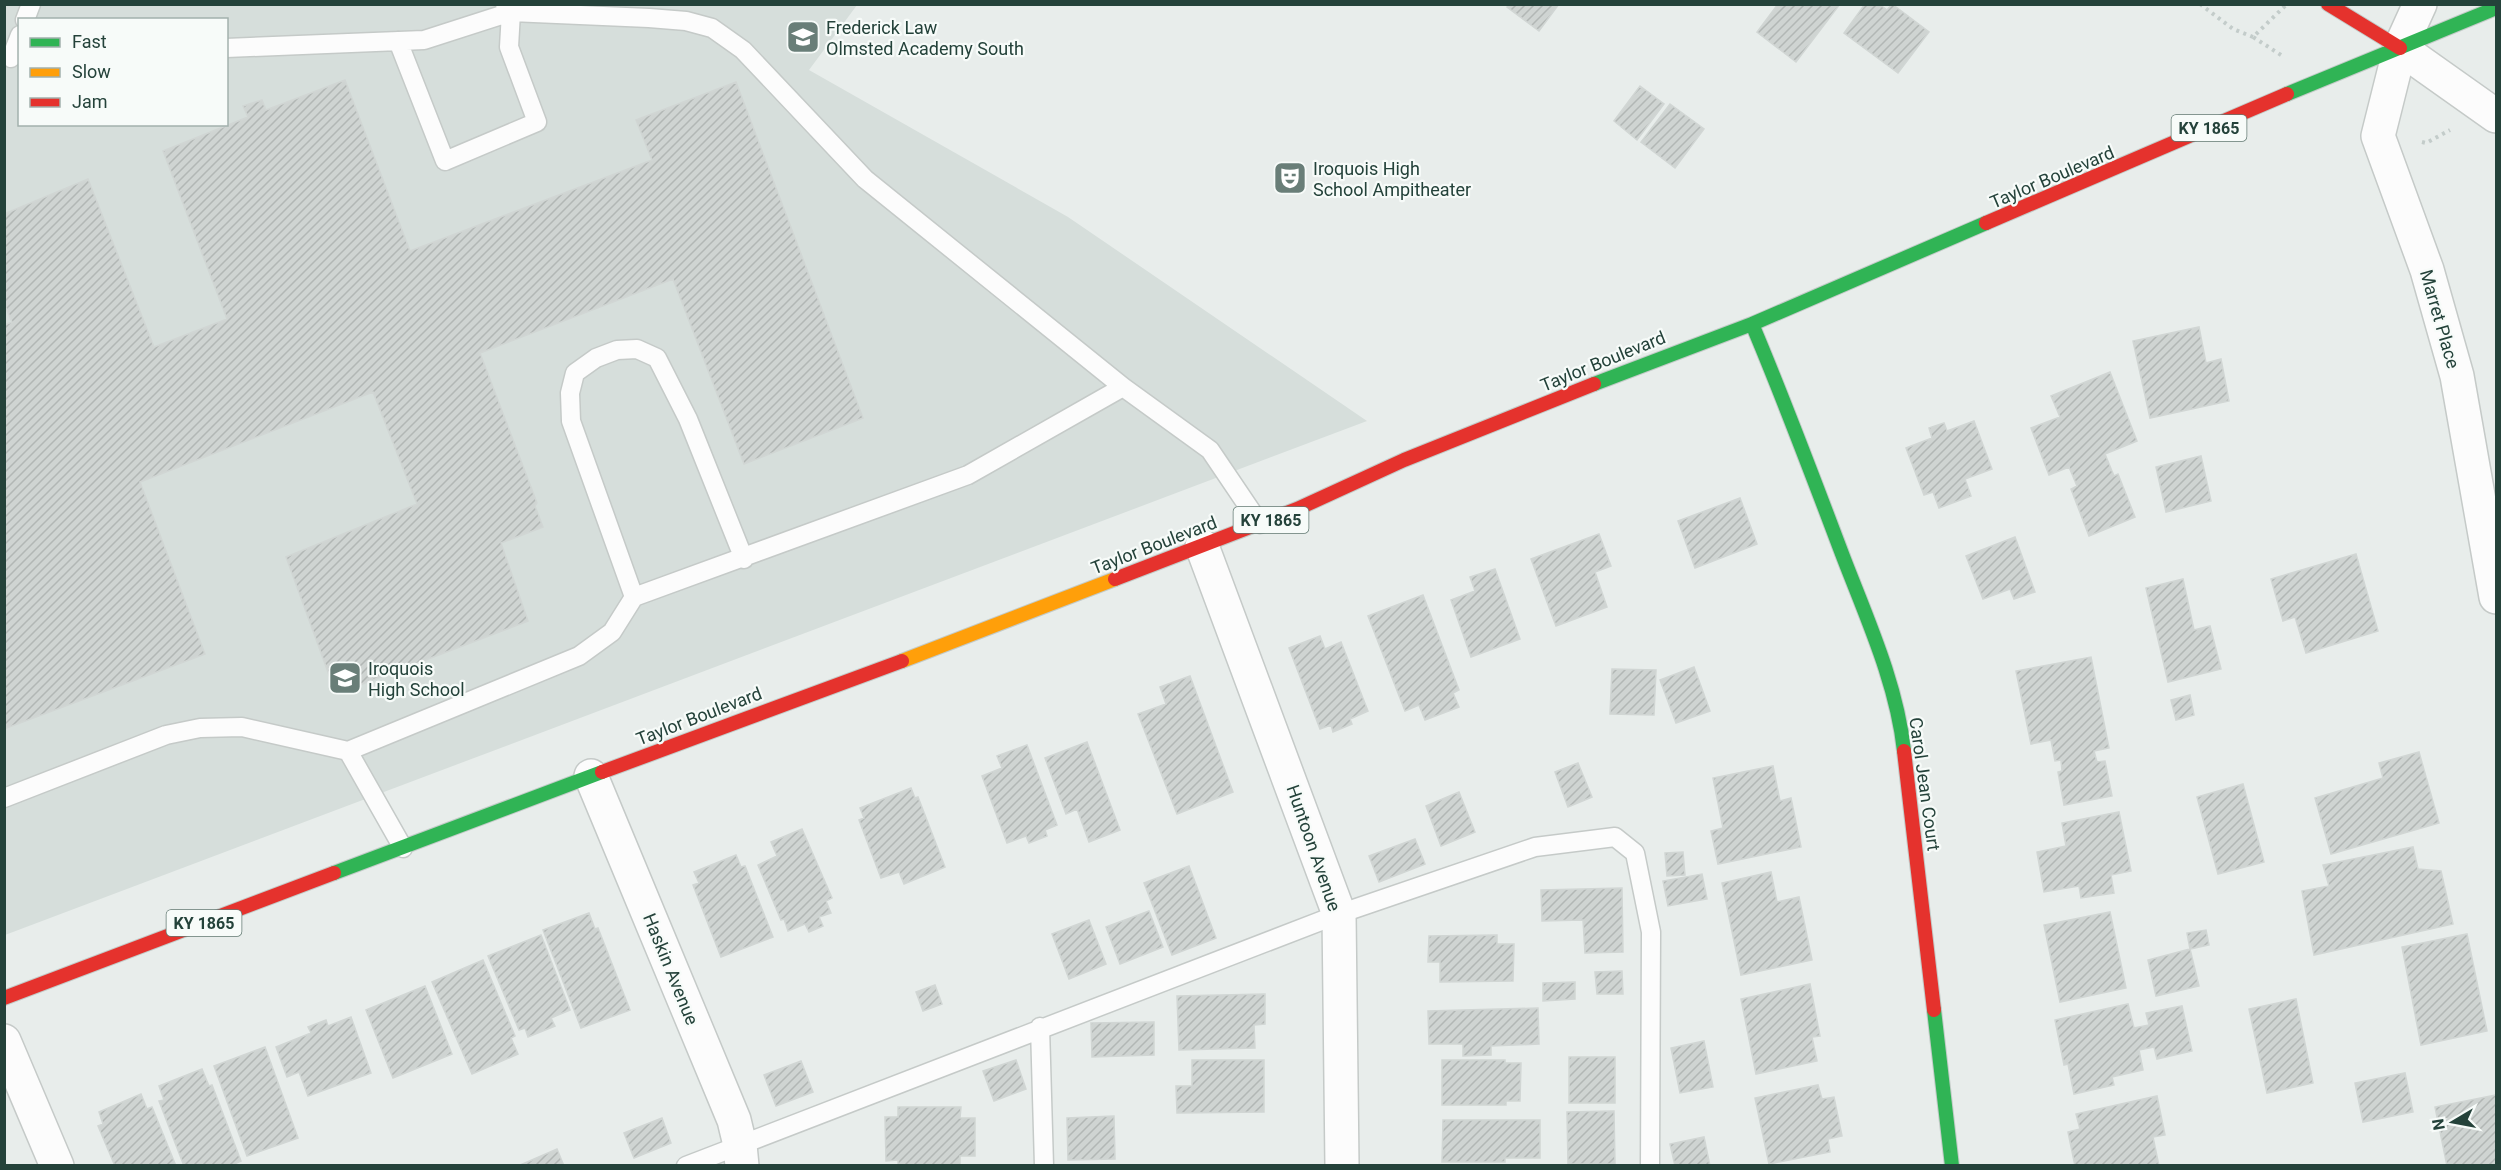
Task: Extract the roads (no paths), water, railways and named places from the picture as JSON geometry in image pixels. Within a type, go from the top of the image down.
[{"type":"main road","points":[[2328,4],[2400,48]]},
{"type":"main road","name":"KY 1865","points":[[2400,48],[2496,8]]},
{"type":"main road","name":"Taylor Boulevard","points":[[4,998],[1016,618],[1298,509],[1404,460],[1632,368],[1752,324],[2400,48]]},
{"type":"main road","name":"Carol Jean Court","points":[[1752,324],[1781,393],[1879,649],[1902,732],[1952,1166]]},
{"type":"street","name":"Marret Place","points":[[2420,4],[2400,48],[2379,136],[2427,270],[2457,375],[2496,597]]},
{"type":"street","points":[[2400,48],[2496,116]]},
{"type":"street","name":"Huntoon Avenue","points":[[1202,546],[1339,914],[1342,1166]]},
{"type":"street","name":"Haskin Avenue","points":[[591,776],[734,1120],[741,1155]]},
{"type":"street","points":[[4,1041],[57,1166]]},
{"type":"lane","points":[[398,41],[445,160],[537,122],[509,47],[508,8]]},
{"type":"lane","points":[[228,48],[424,40],[508,8],[668,12],[686,21],[712,28],[743,50],[865,179],[1123,387],[1210,450],[1260,524]]},
{"type":"lane","points":[[12,58],[18,41]]},
{"type":"lane","points":[[634,597],[571,421],[570,393],[575,373],[596,358],[617,350],[637,349],[657,358],[688,419],[744,559]]},
{"type":"lane","points":[[4,798],[166,735],[201,728],[242,727],[348,751],[579,656],[612,632],[634,597],[744,559],[968,475],[1123,387]]},
{"type":"lane","points":[[348,751],[403,848]]},
{"type":"lane","points":[[686,1166],[741,1155],[1040,1027],[1339,914],[1535,847],[1615,837],[1635,853],[1651,932],[1650,1166]]},
{"type":"lane","points":[[1040,1027],[1044,1166]]},
{"type":"place","name":"Frederick Law Olmsted Academy South","points":[[803,37]]},
{"type":"place","name":"Iroquois High School Ampitheater","points":[[1290,178]]},
{"type":"place","name":"Iroquois High School","points":[[345,678]]}]
